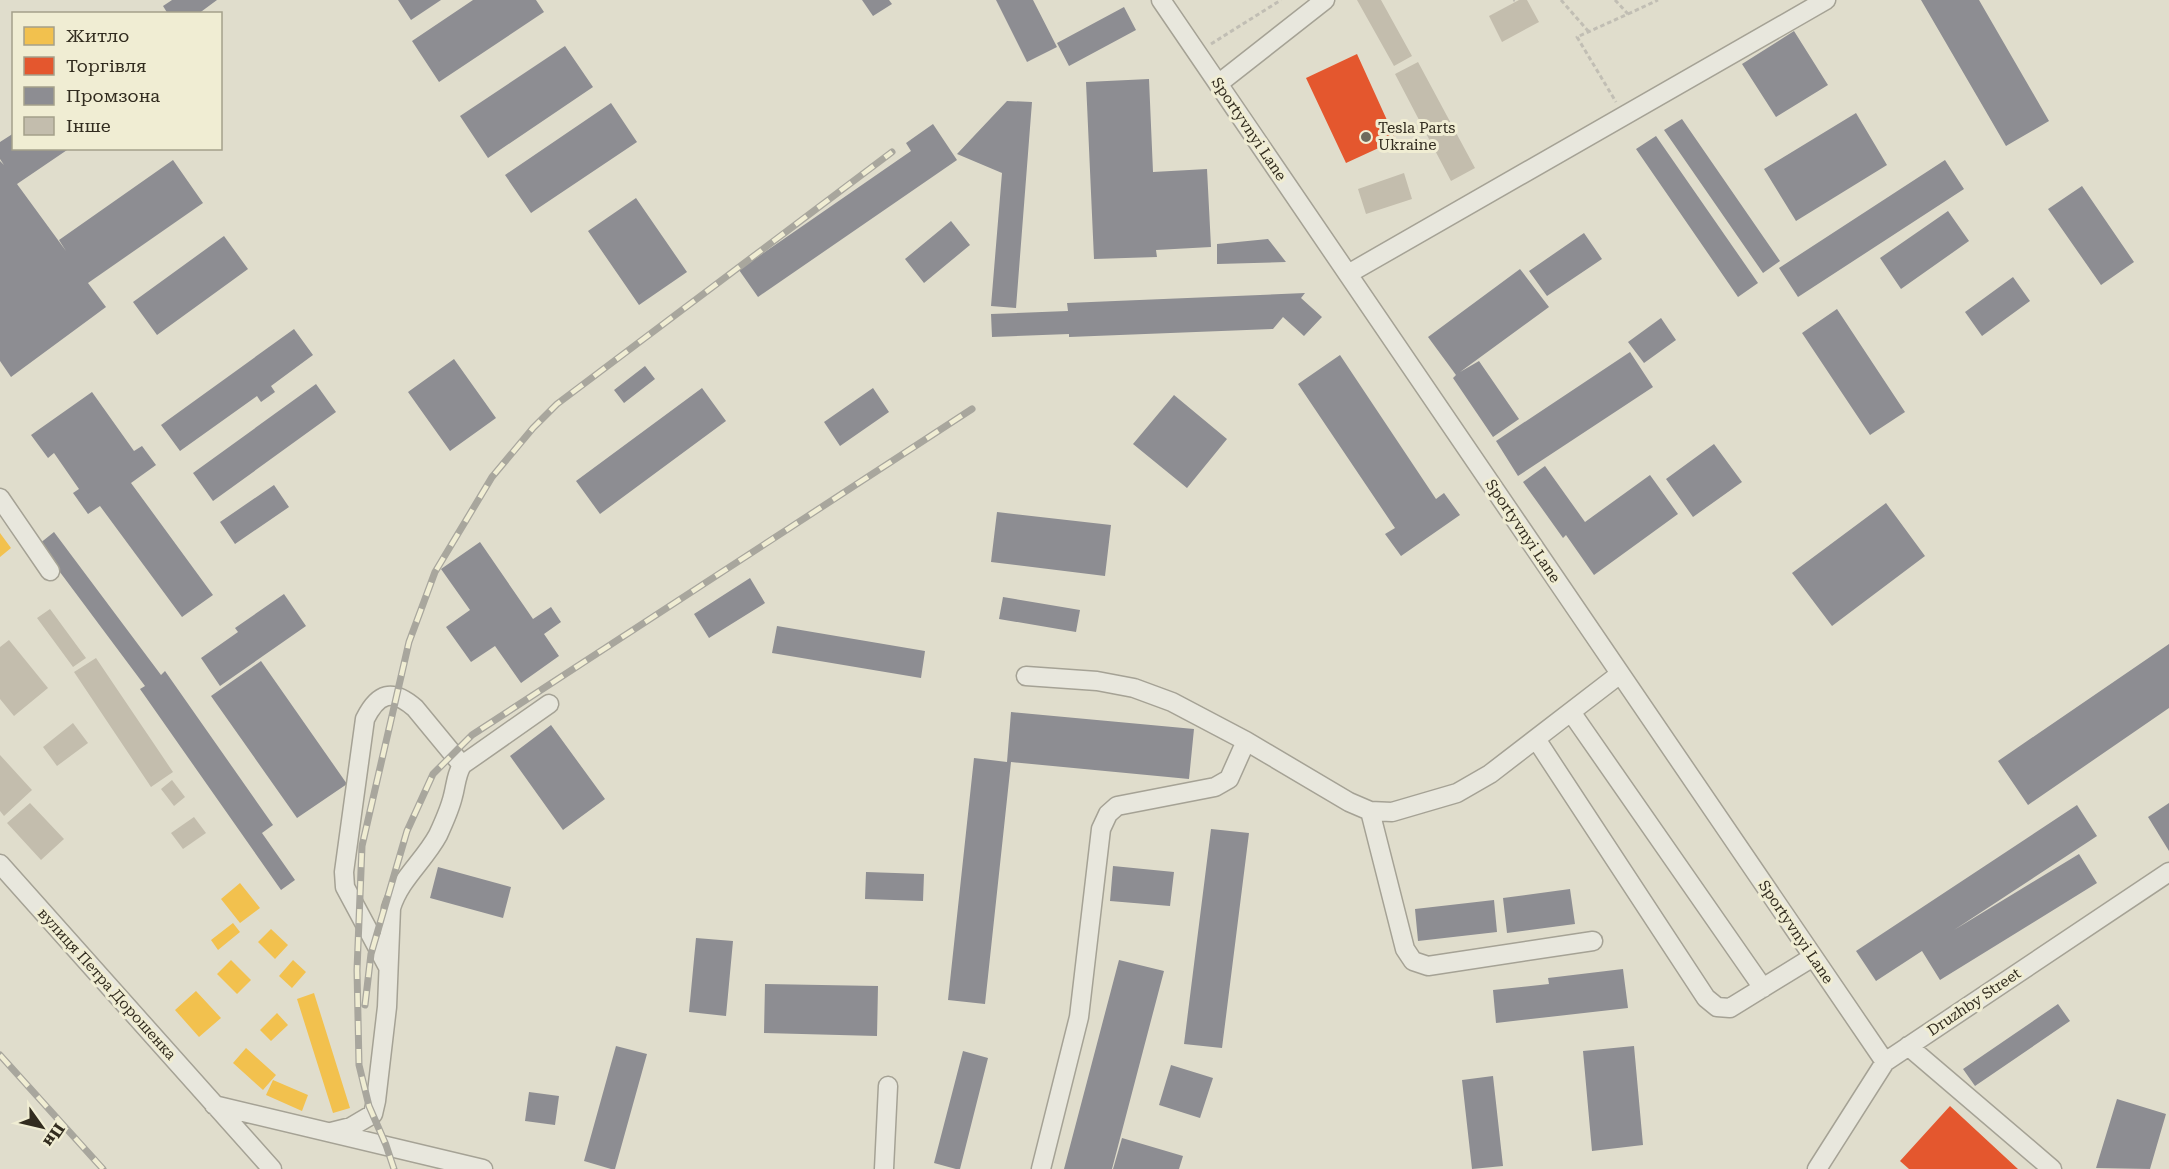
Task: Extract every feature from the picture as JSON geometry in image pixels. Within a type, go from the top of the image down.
[{"type":"street","name":"Sportyvnyi Lane","points":[[1161,0],[1885,1062]]},
{"type":"street","points":[[1218,84],[1325,0]]},
{"type":"street","points":[[1348,274],[1624,116],[1814,3]]},
{"type":"street","points":[[0,498],[50,571]]},
{"type":"street","points":[[1026,676],[1096,681],[1134,688],[1172,702],[1246,741],[1349,802],[1370,812],[1392,812],[1457,793],[1490,774],[1620,674]]},
{"type":"street","points":[[389,969],[345,887],[344,872],[365,719],[371,706],[382,697],[388,696],[397,696],[408,701],[462,765]]},
{"type":"street","points":[[331,1132],[351,1127],[373,1114],[387,1007],[391,908],[394,896],[437,837],[448,814],[462,765],[549,704]]},
{"type":"street","points":[[1571,712],[1763,988]]},
{"type":"street","points":[[1536,739],[1706,998],[1717,1006],[1730,1008],[1813,957]]},
{"type":"street","points":[[1041,1169],[1079,1017],[1101,829],[1108,814],[1117,806],[1215,788],[1229,779],[1246,741]]},
{"type":"street","points":[[1370,812],[1405,949],[1413,961],[1428,966],[1593,941]]},
{"type":"street","name":"вулиця Петра Дорошенка","points":[[0,864],[272,1169]]},
{"type":"street","name":"Druzhby Street","points":[[1817,1169],[1885,1062],[2169,872]]},
{"type":"street","points":[[1908,1046],[2052,1169]]},
{"type":"street","points":[[884,1169],[888,1086]]},
{"type":"street","points":[[214,1105],[483,1169]]},
{"type":"path","points":[[1197,53],[1281,0]]},
{"type":"path","points":[[1562,0],[1589,32]]},
{"type":"path","points":[[1615,0],[1628,14]]},
{"type":"path","points":[[1624,116],[1577,37],[1658,0]]},
{"type":"building: Житло","points":[[0,533],[11,548],[0,557]]},
{"type":"building: Житло","points":[[240,883],[260,908],[240,923],[221,899]]},
{"type":"building: Житло","points":[[233,923],[240,932],[218,950],[211,940]]},
{"type":"building: Житло","points":[[271,929],[288,945],[275,959],[258,942]]},
{"type":"building: Житло","points":[[231,960],[251,980],[237,994],[217,974]]},
{"type":"building: Житло","points":[[293,960],[306,972],[292,988],[279,976]]},
{"type":"building: Житло","points":[[196,991],[221,1018],[199,1037],[175,1010]]},
{"type":"building: Житло","points":[[314,993],[350,1108],[333,1113],[297,999]]},
{"type":"building: Житло","points":[[277,1013],[288,1025],[271,1041],[260,1030]]},
{"type":"building: Житло","points":[[246,1048],[276,1075],[263,1090],[233,1063]]},
{"type":"building: Житло","points":[[273,1080],[308,1095],[302,1111],[266,1095]]},
{"type":"building: Торгівля","points":[[1357,54],[1396,140],[1346,163],[1306,78]]},
{"type":"building: Торгівля","points":[[1950,1106],[2018,1169],[1909,1169],[1900,1161]]},
{"type":"building: Промзона","points":[[172,0],[217,0],[201,12],[167,12],[163,6]]},
{"type":"building: Промзона","points":[[398,0],[441,0],[411,20]]},
{"type":"building: Промзона","points":[[473,0],[536,0],[544,12],[439,82],[412,41]]},
{"type":"building: Промзона","points":[[862,0],[889,0],[892,4],[873,16]]},
{"type":"building: Промзона","points":[[996,0],[1033,0],[1057,47],[1027,62]]},
{"type":"building: Промзона","points":[[1921,0],[1979,0],[2049,121],[2006,146]]},
{"type":"building: Промзона","points":[[1124,7],[1136,30],[1069,66],[1057,43]]},
{"type":"building: Промзона","points":[[1794,31],[1828,85],[1776,117],[1742,64]]},
{"type":"building: Промзона","points":[[565,46],[593,87],[488,158],[460,116]]},
{"type":"building: Промзона","points":[[1149,79],[1153,172],[1207,169],[1211,247],[1156,250],[1157,257],[1094,259],[1086,82]]},
{"type":"building: Промзона","points":[[1007,101],[1032,102],[1016,308],[991,306],[1002,173],[957,154]]},
{"type":"building: Промзона","points":[[611,103],[637,142],[531,213],[505,175]]},
{"type":"building: Промзона","points":[[1856,113],[1887,165],[1796,221],[1764,169]]},
{"type":"building: Промзона","points":[[1682,119],[1780,261],[1763,273],[1664,130]]},
{"type":"building: Промзона","points":[[933,124],[957,160],[758,297],[739,270],[911,151],[906,143]]},
{"type":"building: Промзона","points":[[12,134],[12,150],[67,150],[17,184],[66,251],[59,240],[173,160],[203,203],[88,283],[106,307],[11,377],[0,361],[0,161],[4,165],[0,159],[0,142]]},
{"type":"building: Промзона","points":[[1656,136],[1758,283],[1738,297],[1636,149]]},
{"type":"building: Промзона","points":[[1945,160],[1964,189],[1798,297],[1779,268]]},
{"type":"building: Промзона","points":[[2082,186],[2134,262],[2101,285],[2048,209]]},
{"type":"building: Промзона","points":[[636,198],[687,272],[639,305],[588,231]]},
{"type":"building: Промзона","points":[[1948,211],[1969,241],[1901,289],[1880,258]]},
{"type":"building: Промзона","points":[[951,221],[970,245],[924,283],[905,259]]},
{"type":"building: Промзона","points":[[1584,233],[1602,259],[1547,296],[1529,271]]},
{"type":"building: Промзона","points":[[224,236],[248,269],[157,335],[133,302]]},
{"type":"building: Промзона","points":[[1268,239],[1286,262],[1217,264],[1217,244]]},
{"type":"building: Промзона","points":[[1520,269],[1549,307],[1460,372],[1479,361],[1519,419],[1493,437],[1453,378],[1456,375],[1428,337]]},
{"type":"building: Промзона","points":[[2013,277],[2030,301],[1982,336],[1965,312]]},
{"type":"building: Промзона","points":[[1305,293],[1301,298],[1322,317],[1304,336],[1283,317],[1273,329],[1069,337],[1069,334],[992,337],[991,314],[1068,311],[1067,303]]},
{"type":"building: Промзона","points":[[1837,309],[1905,412],[1870,435],[1802,333]]},
{"type":"building: Промзона","points":[[1661,318],[1676,340],[1644,363],[1628,342]]},
{"type":"building: Промзона","points":[[294,329],[313,355],[271,386],[275,392],[261,402],[257,396],[180,451],[161,425]]},
{"type":"building: Промзона","points":[[1630,352],[1653,387],[1518,476],[1496,441]]},
{"type":"building: Промзона","points":[[1340,355],[1436,499],[1444,493],[1460,515],[1401,556],[1385,534],[1395,528],[1298,384]]},
{"type":"building: Промзона","points":[[454,359],[496,418],[450,451],[408,392]]},
{"type":"building: Промзона","points":[[645,366],[655,379],[624,403],[614,390]]},
{"type":"building: Промзона","points":[[316,384],[336,412],[213,501],[193,473]]},
{"type":"building: Промзона","points":[[702,388],[726,421],[600,514],[576,481]]},
{"type":"building: Промзона","points":[[873,388],[889,412],[840,446],[824,422]]},
{"type":"building: Промзона","points":[[92,392],[134,451],[142,446],[156,465],[131,483],[213,595],[182,617],[100,506],[88,514],[73,493],[79,489],[54,453],[48,458],[31,435]]},
{"type":"building: Промзона","points":[[1174,395],[1227,439],[1187,488],[1133,444]]},
{"type":"building: Промзона","points":[[1714,444],[1742,482],[1693,517],[1666,479]]},
{"type":"building: Промзона","points":[[1545,466],[1585,522],[1650,475],[1678,514],[1594,575],[1566,535],[1563,538],[1523,482]]},
{"type":"building: Промзона","points":[[274,485],[289,507],[235,544],[220,522]]},
{"type":"building: Промзона","points":[[1886,503],[1925,556],[1832,626],[1792,573]]},
{"type":"building: Промзона","points":[[997,512],[1111,525],[1105,576],[991,562]]},
{"type":"building: Промзона","points":[[54,532],[161,675],[165,671],[273,825],[262,833],[295,880],[281,890],[140,689],[145,686],[39,544]]},
{"type":"building: Промзона","points":[[480,542],[533,619],[551,607],[561,622],[544,634],[559,656],[521,683],[495,646],[471,662],[446,627],[470,610],[441,569]]},
{"type":"building: Промзона","points":[[750,578],[765,603],[709,638],[694,614]]},
{"type":"building: Промзона","points":[[284,594],[306,626],[220,686],[201,658],[238,632],[235,628]]},
{"type":"building: Промзона","points":[[1003,597],[1080,610],[1076,632],[999,619]]},
{"type":"building: Промзона","points":[[777,626],[925,651],[921,678],[772,653]]},
{"type":"building: Промзона","points":[[2169,644],[2169,708],[2028,805],[1998,761]]},
{"type":"building: Промзона","points":[[261,661],[347,784],[297,818],[211,696]]},
{"type":"building: Промзона","points":[[1011,712],[1194,729],[1189,779],[1011,762],[985,1004],[948,1000],[974,758],[1007,762]]},
{"type":"building: Промзона","points":[[551,725],[605,799],[563,830],[510,756]]},
{"type":"building: Промзона","points":[[2169,803],[2169,851],[2148,817]]},
{"type":"building: Промзона","points":[[2077,805],[2097,836],[1954,930],[2079,854],[2097,883],[1940,980],[1922,951],[1876,981],[1856,951]]},
{"type":"building: Промзона","points":[[1211,829],[1249,833],[1222,1048],[1184,1044]]},
{"type":"building: Промзона","points":[[1113,866],[1174,872],[1170,906],[1110,901]]},
{"type":"building: Промзона","points":[[438,867],[511,887],[503,918],[430,898]]},
{"type":"building: Промзона","points":[[866,872],[924,874],[923,901],[865,899]]},
{"type":"building: Промзона","points":[[1570,889],[1575,924],[1507,933],[1503,898]]},
{"type":"building: Промзона","points":[[1494,900],[1497,932],[1418,941],[1415,909]]},
{"type":"building: Промзона","points":[[696,938],[733,941],[726,1016],[689,1012]]},
{"type":"building: Промзона","points":[[1119,960],[1164,971],[1112,1169],[1064,1169]]},
{"type":"building: Промзона","points":[[1623,969],[1628,1008],[1496,1023],[1493,990],[1549,984],[1548,978]]},
{"type":"building: Промзона","points":[[765,984],[878,986],[877,1036],[764,1033]]},
{"type":"building: Промзона","points":[[2058,1004],[2070,1021],[1975,1086],[1963,1069]]},
{"type":"building: Промзона","points":[[616,1046],[647,1054],[615,1169],[611,1169],[584,1161]]},
{"type":"building: Промзона","points":[[1634,1046],[1643,1145],[1592,1151],[1583,1051]]},
{"type":"building: Промзона","points":[[963,1051],[988,1058],[960,1169],[956,1169],[934,1163]]},
{"type":"building: Промзона","points":[[1171,1065],[1213,1078],[1200,1118],[1159,1105]]},
{"type":"building: Промзона","points":[[1493,1076],[1503,1166],[1472,1169],[1462,1080]]},
{"type":"building: Промзона","points":[[529,1092],[559,1096],[555,1125],[525,1121]]},
{"type":"building: Промзона","points":[[2117,1099],[2166,1114],[2150,1169],[2096,1168]]},
{"type":"building: Промзона","points":[[1122,1138],[1183,1156],[1179,1169],[1113,1169]]},
{"type":"building: Інше","points":[[1357,0],[1381,0],[1412,56],[1394,66]]},
{"type":"building: Інше","points":[[1519,0],[1527,0],[1539,22],[1502,42],[1489,16]]},
{"type":"building: Інше","points":[[1418,62],[1475,168],[1451,181],[1395,74]]},
{"type":"building: Інше","points":[[1404,173],[1412,199],[1366,214],[1358,189]]},
{"type":"building: Інше","points":[[50,609],[86,658],[73,667],[37,618]]},
{"type":"building: Інше","points":[[9,640],[48,688],[14,716],[0,699],[0,647]]},
{"type":"building: Інше","points":[[96,658],[173,772],[151,787],[74,672]]},
{"type":"building: Інше","points":[[73,723],[88,743],[57,766],[43,747]]},
{"type":"building: Інше","points":[[0,755],[32,790],[4,816],[0,811]]},
{"type":"building: Інше","points":[[172,780],[185,797],[174,806],[161,789]]},
{"type":"building: Інше","points":[[30,803],[64,839],[41,860],[7,823]]},
{"type":"building: Інше","points":[[194,817],[206,833],[183,849],[171,833]]},
{"type":"railway","points":[[394,1169],[369,1106],[359,1065],[357,970],[362,846],[409,642],[435,572],[492,477],[533,428],[557,404],[892,152]]},
{"type":"railway","points":[[365,1005],[371,954],[407,831],[433,774],[472,735],[972,409]]},
{"type":"railway","points":[[0,1055],[103,1169]]},
{"type":"place","name":"Tesla Parts Ukraine","points":[[1366,137]]}]
